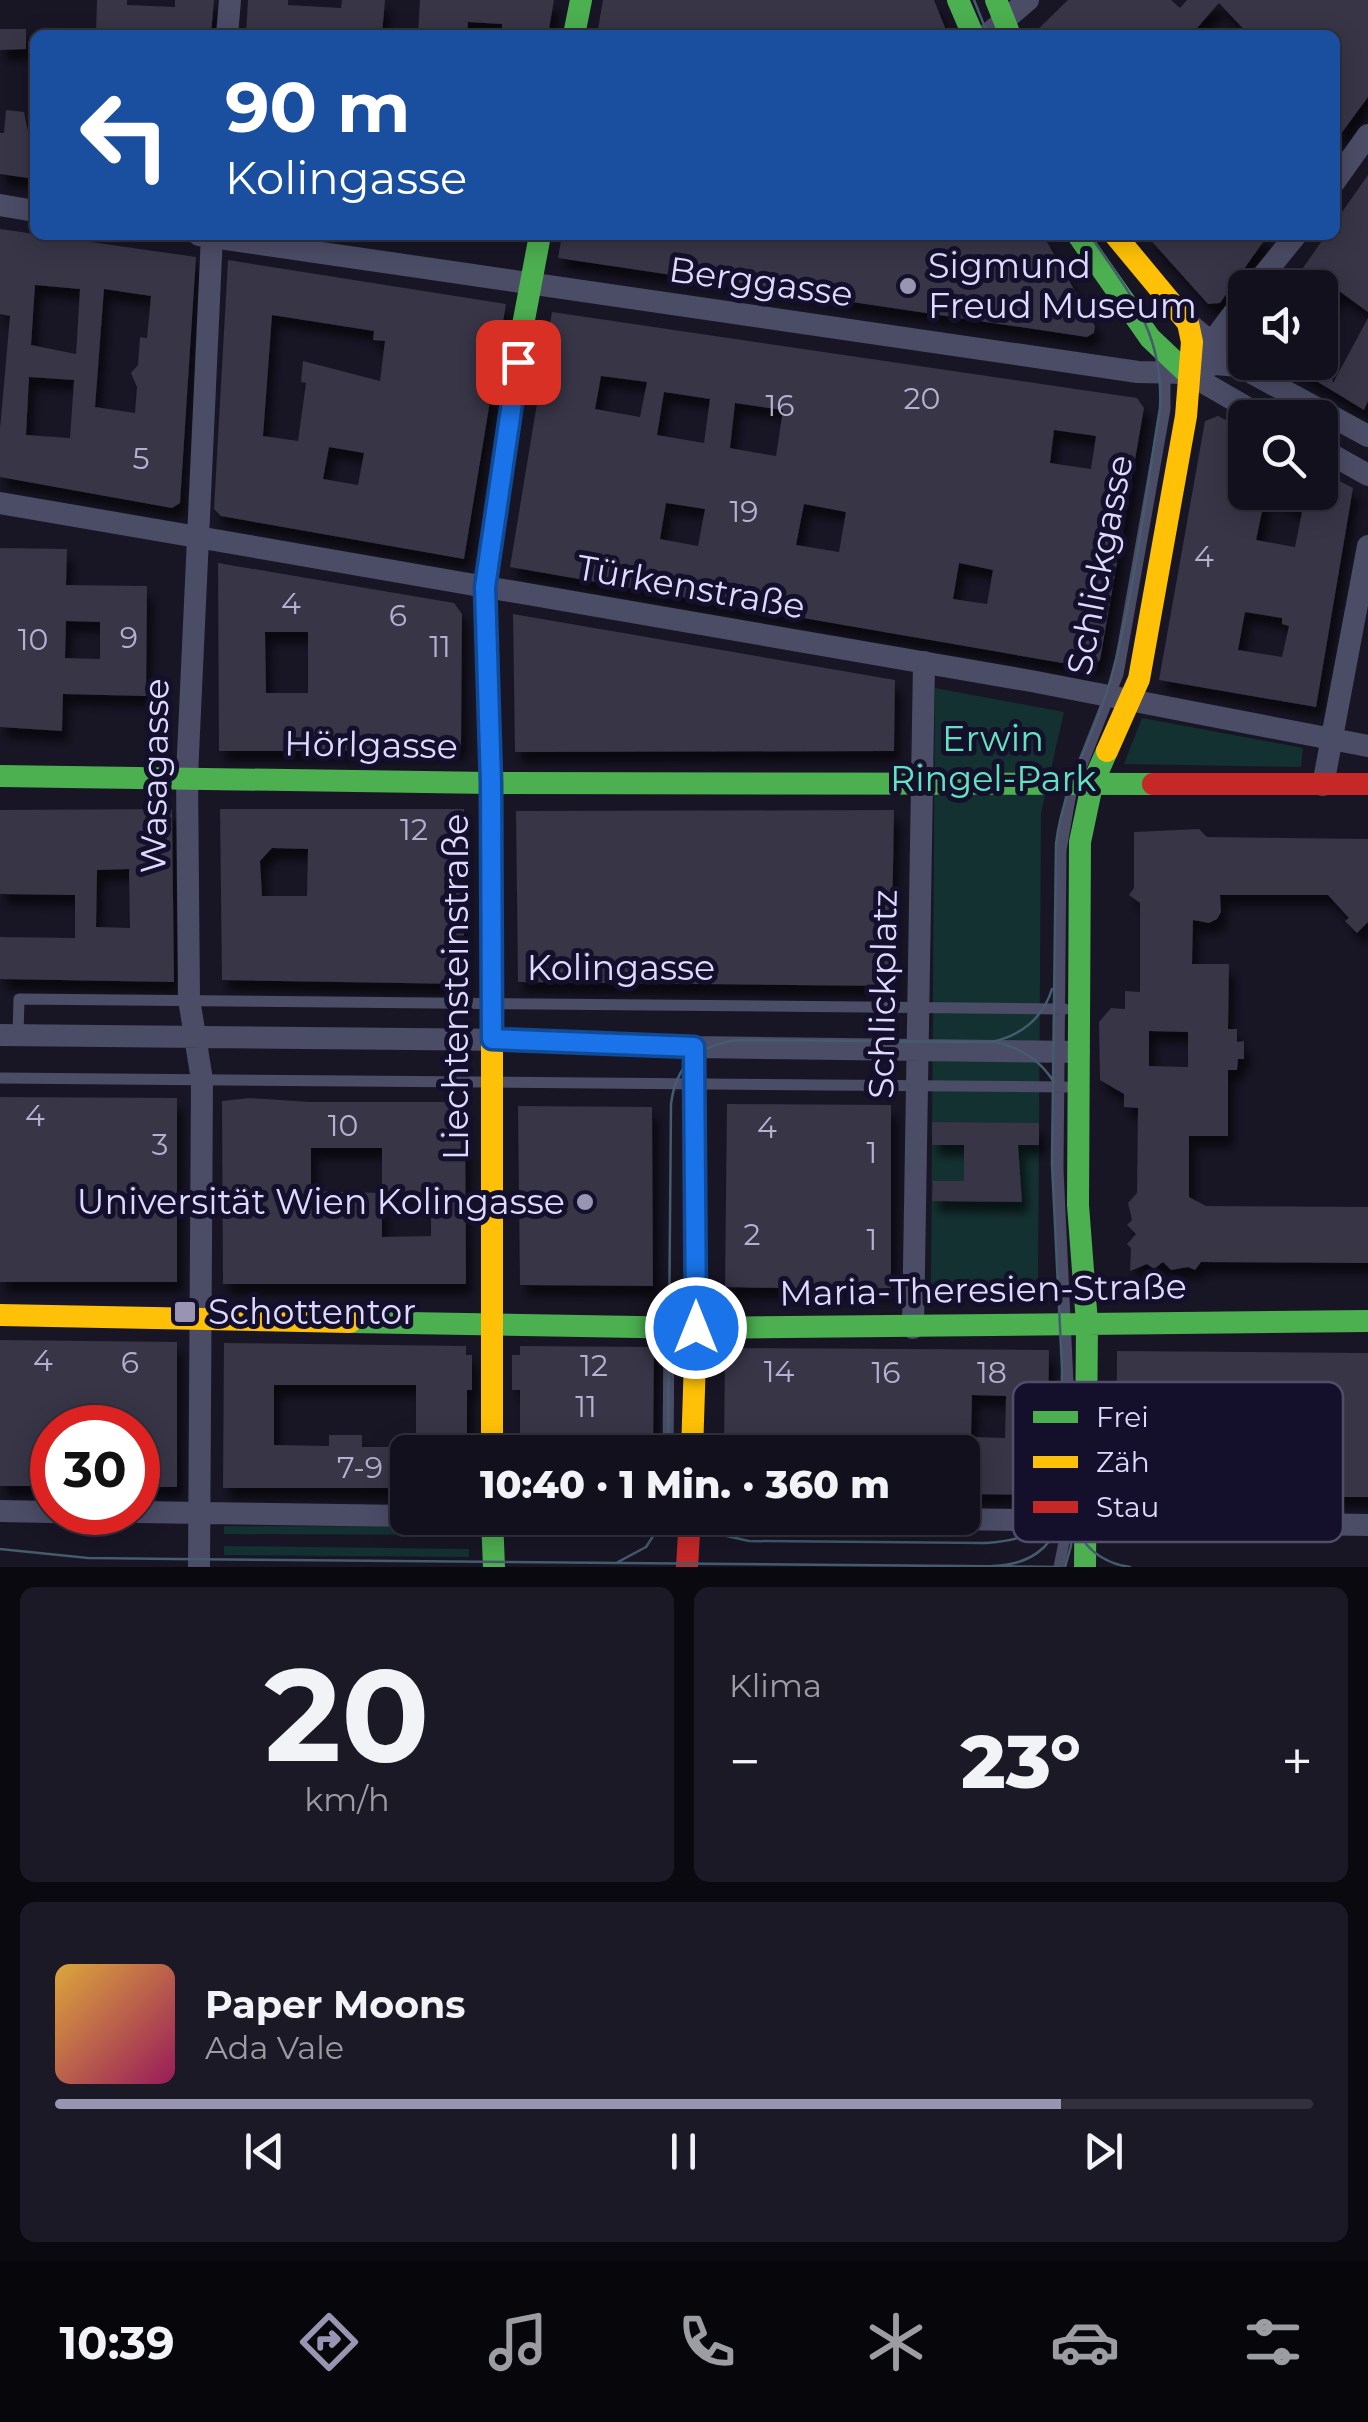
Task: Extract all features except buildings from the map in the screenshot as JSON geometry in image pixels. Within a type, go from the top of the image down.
[{"type":"street","points":[[227,30],[230,0]]},
{"type":"street","points":[[575,30],[581,0]]},
{"type":"street","points":[[958,0],[970,30]]},
{"type":"street","points":[[999,23],[1028,0]]},
{"type":"street","points":[[1340,174],[1368,135]]},
{"type":"street","points":[[0,205],[30,209]]},
{"type":"street","name":"Wasagasse","points":[[199,1567],[202,1080],[189,999],[187,776],[207,240]]},
{"type":"street","name":"Berggasse","points":[[234,240],[1138,372],[1166,359],[1228,365]]},
{"type":"street","name":"Liechtensteinstraße","points":[[492,1435],[491,783],[485,587],[539,240]]},
{"type":"street","points":[[1082,240],[1166,359],[1233,400]]},
{"type":"street","points":[[1268,270],[1292,240]]},
{"type":"street","points":[[1112,242],[1188,323],[1216,338],[1228,353]]},
{"type":"street","points":[[1166,359],[1216,338],[1228,321]]},
{"type":"street","name":"Schlickgasse","points":[[1083,784],[1120,698],[1139,679],[1186,416],[1166,359],[1192,342],[1188,323]]},
{"type":"street","points":[[1264,380],[1368,436]]},
{"type":"street","points":[[1338,458],[1368,474]]},
{"type":"street","name":"Türkenstraße","points":[[0,503],[924,662],[1368,746]]},
{"type":"street","points":[[1323,785],[1368,546]]},
{"type":"street","name":"Schlickplatz","points":[[912,1328],[924,662]]},
{"type":"street","name":"Hörlgasse","points":[[0,776],[921,784]]},
{"type":"street","points":[[921,784],[1368,784]]},
{"type":"street","points":[[1076,1382],[1078,1205],[1068,1088],[1083,784]]},
{"type":"street","name":"Kolingasse","points":[[9,1035],[492,1039],[694,1047],[1069,1051]]},
{"type":"street","points":[[693,1435],[696,1328],[694,1047]]},
{"type":"street","name":"Maria-Theresien-Straße","points":[[0,1315],[670,1328],[1368,1321]]},
{"type":"street","points":[[0,1512],[30,1512]]},
{"type":"street","points":[[160,1512],[390,1516]]},
{"type":"street","points":[[980,1520],[1013,1521]]},
{"type":"street","points":[[1343,1525],[1368,1525]]},
{"type":"street","points":[[493,1535],[494,1567]]},
{"type":"street","points":[[687,1567],[689,1535]]},
{"type":"street","points":[[1081,1542],[1085,1567]]},
{"type":"lane","points":[[1144,305],[1166,359]]},
{"type":"lane","name":"Schlickgasse","points":[[1120,698],[1124,645],[1165,409],[1166,359]]},
{"type":"lane","name":"Kolingasse","points":[[9,1035],[20,998],[1069,1009]]},
{"type":"lane","points":[[0,1078],[1068,1088]]},
{"type":"lane","points":[[668,1435],[670,1328]]},
{"type":"lane","points":[[1060,1567],[1069,1542]]},
{"type":"green space","name":"Erwin Ringel-Park","points":[[935,688],[1064,712],[1041,813],[1038,1290],[931,1289]]},
{"type":"green space","points":[[1142,718],[1303,748],[1301,767],[1124,764]]},
{"type":"green space","points":[[224,1526],[390,1527],[390,1535],[224,1534]]},
{"type":"green space","points":[[224,1546],[469,1549],[469,1557],[224,1555]]},
{"type":"tram line","points":[[974,0],[986,30]]},
{"type":"tram line","points":[[1062,1382],[1052,1164],[1056,844],[1065,801],[1104,699],[1119,645],[1160,408],[1160,381],[1150,336],[1131,296],[1093,240]]},
{"type":"tram line","points":[[991,1042],[1029,1024],[1043,1009],[1052,989]]},
{"type":"tram line","points":[[668,1435],[671,1104],[678,1078],[691,1059],[711,1047],[737,1040],[995,1042],[1029,1056],[1054,1082]]},
{"type":"tram line","points":[[618,1562],[646,1547],[654,1535]]},
{"type":"tram line","points":[[722,1535],[749,1541],[986,1543],[1013,1539]]},
{"type":"tram line","points":[[993,1566],[1028,1558],[1048,1542]]},
{"type":"tram line","points":[[1065,1567],[1071,1542]]},
{"type":"tram line","points":[[1085,1542],[1110,1562],[1130,1567]]},
{"type":"tram line","points":[[0,1549],[88,1558],[1060,1567]]},
{"type":"traffic: fast","points":[[575,30],[581,0]]},
{"type":"traffic: fast","points":[[958,0],[971,30]]},
{"type":"traffic: fast","points":[[996,0],[1008,30]]},
{"type":"traffic: fast","points":[[492,859],[485,587],[539,240]]},
{"type":"traffic: fast","points":[[1081,240],[1150,338],[1187,373]]},
{"type":"traffic: fast","points":[[1087,1382],[1087,1323],[1078,1205],[1080,842],[1092,785],[1107,751]]},
{"type":"traffic: fast","points":[[0,776],[491,783],[1153,784]]},
{"type":"traffic: fast","points":[[350,1322],[696,1328],[1368,1321]]},
{"type":"traffic: fast","points":[[493,1535],[494,1567]]},
{"type":"traffic: fast","points":[[1085,1542],[1085,1567]]},
{"type":"traffic: slow","points":[[1107,751],[1139,679],[1186,416],[1192,342],[1188,323],[1119,240]]},
{"type":"traffic: slow","points":[[492,859],[492,1435]]},
{"type":"traffic: slow","points":[[0,1315],[350,1322]]},
{"type":"traffic: slow","points":[[693,1435],[696,1328]]},
{"type":"traffic: jam","points":[[1153,784],[1368,784]]},
{"type":"traffic: jam","points":[[687,1567],[689,1535]]},
{"type":"place","name":"Sigmund Freud Museum","points":[[908,286]]},
{"type":"place","name":"Universität Wien Kolingasse","points":[[585,1202]]},
{"type":"place","name":"Schottentor","points":[[185,1312]]},
{"type":"route","points":[[518,362],[485,587],[492,1039],[694,1047],[696,1328]]}]
